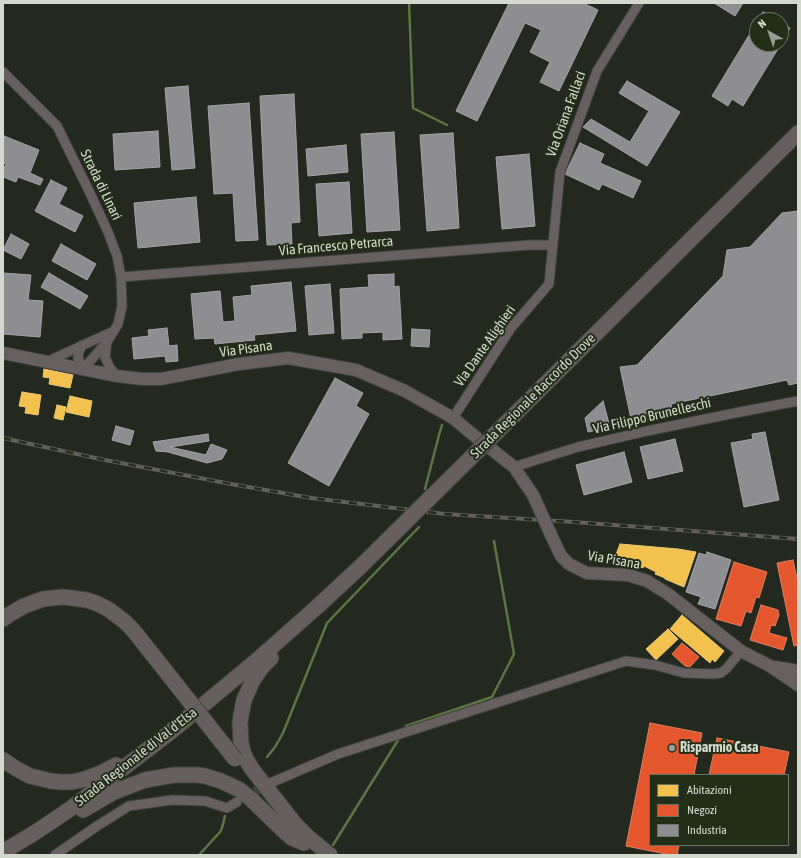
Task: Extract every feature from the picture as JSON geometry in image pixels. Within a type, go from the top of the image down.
[{"type":"main road","name":"Strada Regionale Raccordo Drove","points":[[266,657],[336,598],[352,580],[360,567],[798,133]]},
{"type":"main road","points":[[3,619],[24,606],[43,599],[63,597],[87,600],[116,614],[135,633],[286,824],[318,855]]},
{"type":"main road","points":[[3,760],[14,768],[30,776],[54,782],[77,781],[97,775],[121,762],[238,669],[266,657]]},
{"type":"main road","points":[[266,657],[244,700],[240,723],[243,752],[252,769],[295,824],[330,855]]},
{"type":"main road","name":"Strada Regionale di Val d'Elsa","points":[[3,852],[45,827],[96,790],[200,707],[266,657]]},
{"type":"main road","points":[[12,855],[114,792],[149,779],[182,774],[206,776],[234,787],[251,799],[292,838],[304,843]]},
{"type":"street","name":"Via Oriana Fallaci","points":[[553,245],[560,172],[597,71],[639,3]]},
{"type":"street","name":"Strada di Linari","points":[[3,72],[57,126],[89,190],[117,256],[121,277],[122,306],[118,324],[107,342],[83,369]]},
{"type":"street","name":"Via Francesco Petrarca","points":[[121,277],[522,245],[553,245]]},
{"type":"street","name":"Via Dante Alighieri","points":[[453,418],[511,328],[549,284],[553,245]]},
{"type":"street","points":[[46,362],[114,331]]},
{"type":"street","points":[[107,342],[105,356],[110,368],[117,376]]},
{"type":"street","points":[[82,345],[78,358],[83,369]]},
{"type":"street","name":"Via Pisana","points":[[3,353],[117,376],[142,379],[161,379],[239,364],[288,358],[356,370],[405,391],[453,418],[477,438]]},
{"type":"street","name":"Via Filippo Brunelleschi","points":[[514,467],[568,450],[646,431],[798,401]]},
{"type":"street","name":"Via Pisana","points":[[490,448],[514,467],[534,494],[561,556],[569,564],[587,573],[628,575],[647,581],[668,594],[740,651],[770,666],[798,686]]},
{"type":"street","points":[[268,784],[338,754],[626,661],[655,665],[684,673],[714,674],[727,668],[740,651]]},
{"type":"street","name":"Via Pisana","points":[[770,666],[798,671]]},
{"type":"street","points":[[55,855],[97,826],[130,806],[172,800],[205,801],[227,808],[237,802]]},
{"type":"building: Abitazioni","points":[[44,369],[73,375],[70,388],[49,384],[50,378],[43,377]]},
{"type":"building: Abitazioni","points":[[22,392],[41,395],[38,415],[25,413],[26,407],[19,406]]},
{"type":"building: Abitazioni","points":[[70,396],[92,401],[89,417],[66,412]]},
{"type":"building: Abitazioni","points":[[57,405],[66,407],[63,420],[54,418]]},
{"type":"building: Abitazioni","points":[[620,544],[696,552],[684,587],[655,574],[656,572],[644,566],[643,568],[615,557]]},
{"type":"building: Abitazioni","points":[[682,615],[724,651],[715,662],[712,659],[710,663],[670,629]]},
{"type":"building: Abitazioni","points":[[668,629],[678,639],[656,660],[646,649]]},
{"type":"building: Negozi","points":[[793,560],[798,583],[798,645],[794,646],[777,563]]},
{"type":"building: Negozi","points":[[734,562],[767,572],[759,598],[756,597],[751,613],[746,611],[741,626],[716,619]]},
{"type":"building: Negozi","points":[[761,605],[778,610],[779,615],[775,626],[771,625],[769,633],[787,638],[783,650],[750,640]]},
{"type":"building: Negozi","points":[[682,643],[699,657],[690,667],[685,666],[672,654]]},
{"type":"building: Negozi","points":[[650,723],[702,733],[694,774],[649,774],[649,846],[679,846],[677,855],[626,846]]},
{"type":"building: Negozi","points":[[717,738],[789,752],[784,774],[709,774]]},
{"type":"building: Industria","points":[[509,3],[583,3],[598,10],[559,91],[540,82],[550,62],[530,52],[541,30],[525,23],[477,121],[456,111]]},
{"type":"building: Industria","points":[[714,3],[743,3],[735,16]]},
{"type":"building: Industria","points":[[749,35],[749,52],[776,52],[743,106],[732,99],[728,106],[712,96]]},
{"type":"building: Industria","points":[[627,81],[680,112],[647,166],[583,127],[591,119],[630,142],[649,111],[619,93]]},
{"type":"building: Industria","points":[[188,86],[195,168],[172,170],[165,88]]},
{"type":"building: Industria","points":[[294,94],[300,222],[291,223],[292,244],[267,245],[260,96]]},
{"type":"building: Industria","points":[[249,103],[258,240],[236,241],[233,193],[214,194],[208,106]]},
{"type":"building: Industria","points":[[158,131],[160,167],[115,170],[113,134]]},
{"type":"building: Industria","points":[[394,132],[400,230],[367,232],[361,134]]},
{"type":"building: Industria","points":[[453,133],[459,228],[427,231],[420,135]]},
{"type":"building: Industria","points":[[4,136],[39,150],[30,173],[43,179],[40,185],[18,177],[16,182],[3,177],[3,171],[6,164],[3,163]]},
{"type":"building: Industria","points":[[580,143],[604,154],[600,163],[641,181],[633,198],[602,184],[599,190],[565,174]]},
{"type":"building: Industria","points":[[346,145],[348,172],[308,176],[306,149]]},
{"type":"building: Industria","points":[[529,154],[535,226],[502,229],[496,157]]},
{"type":"building: Industria","points":[[51,180],[67,188],[59,204],[83,216],[75,232],[35,211]]},
{"type":"building: Industria","points":[[349,182],[352,233],[319,236],[316,184]]},
{"type":"building: Industria","points":[[196,197],[200,242],[138,248],[134,203]]},
{"type":"building: Industria","points":[[798,211],[798,383],[789,385],[787,380],[671,404],[673,416],[632,424],[620,367],[637,365],[723,276],[727,250],[750,247],[782,213]]},
{"type":"building: Industria","points":[[11,234],[29,244],[21,259],[3,250]]},
{"type":"building: Industria","points":[[61,244],[96,264],[87,280],[52,261]]},
{"type":"building: Industria","points":[[3,273],[31,275],[28,300],[43,301],[40,337],[3,334]]},
{"type":"building: Industria","points":[[49,273],[88,296],[80,309],[41,287]]},
{"type":"building: Industria","points":[[394,274],[394,287],[399,286],[402,339],[383,340],[383,332],[362,333],[362,338],[342,339],[340,289],[369,287],[368,275]]},
{"type":"building: Industria","points":[[291,282],[296,331],[254,335],[255,340],[215,344],[214,338],[195,339],[191,294],[220,291],[223,322],[235,321],[233,297],[252,295],[251,286]]},
{"type":"building: Industria","points":[[330,284],[334,333],[309,335],[305,286]]},
{"type":"building: Industria","points":[[167,328],[169,346],[177,345],[178,361],[166,362],[165,356],[134,359],[132,338],[149,336],[148,330]]},
{"type":"building: Industria","points":[[412,329],[430,330],[429,347],[411,346]]},
{"type":"building: Industria","points":[[335,378],[363,393],[356,406],[369,414],[329,486],[288,463]]},
{"type":"building: Industria","points":[[603,401],[610,427],[588,432],[585,418]]},
{"type":"building: Industria","points":[[116,426],[134,431],[130,445],[112,440]]},
{"type":"building: Industria","points":[[765,432],[779,500],[744,507],[731,443],[753,439],[752,434]]},
{"type":"building: Industria","points":[[208,434],[209,441],[170,447],[206,455],[211,444],[227,450],[222,459],[207,463],[168,452],[156,451],[153,442]]},
{"type":"building: Industria","points":[[675,439],[683,471],[648,479],[640,447]]},
{"type":"building: Industria","points":[[624,452],[632,482],[584,495],[576,465]]},
{"type":"building: Industria","points":[[707,552],[731,560],[715,609],[698,604],[701,597],[686,592],[699,553],[706,555]]},
{"type":"waterway","points":[[409,3],[413,108],[447,125]]},
{"type":"waterway","points":[[425,489],[442,425]]},
{"type":"waterway","points":[[267,757],[283,733],[327,623],[419,527]]},
{"type":"waterway","points":[[404,729],[406,726],[492,697],[514,654],[494,541]]},
{"type":"waterway","points":[[333,845],[400,737]]},
{"type":"waterway","points":[[199,855],[220,832],[225,816]]},
{"type":"tunnel","points":[[243,798],[268,784]]},
{"type":"railway","points":[[3,438],[100,459],[311,498],[445,514],[798,539]]},
{"type":"place","name":"Risparmio Casa","points":[[672,748]]}]
